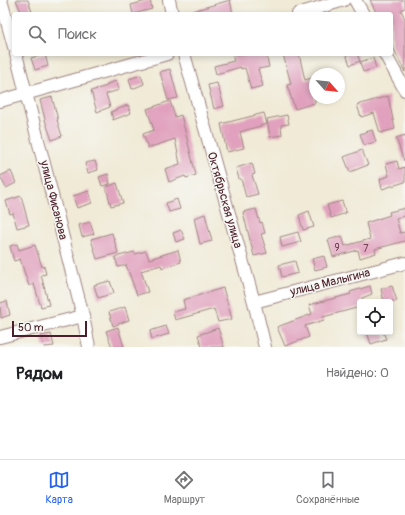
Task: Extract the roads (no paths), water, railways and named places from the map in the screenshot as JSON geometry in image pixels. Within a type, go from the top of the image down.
[{"type":"street","points":[[1,0],[12,40]]},
{"type":"street","points":[[169,0],[172,12]]},
{"type":"street","points":[[305,12],[344,0]]},
{"type":"street","points":[[355,0],[362,12]]},
{"type":"street","name":"улица Фисанова","points":[[17,56],[83,316],[89,347]]},
{"type":"street","points":[[0,101],[160,56]]},
{"type":"street","name":"Октябрьская улица","points":[[185,56],[254,302],[265,347]]},
{"type":"street","points":[[386,56],[405,90]]},
{"type":"street","name":"улица Малыгина","points":[[254,302],[405,263]]},
{"type":"street","points":[[0,337],[83,316]]}]
